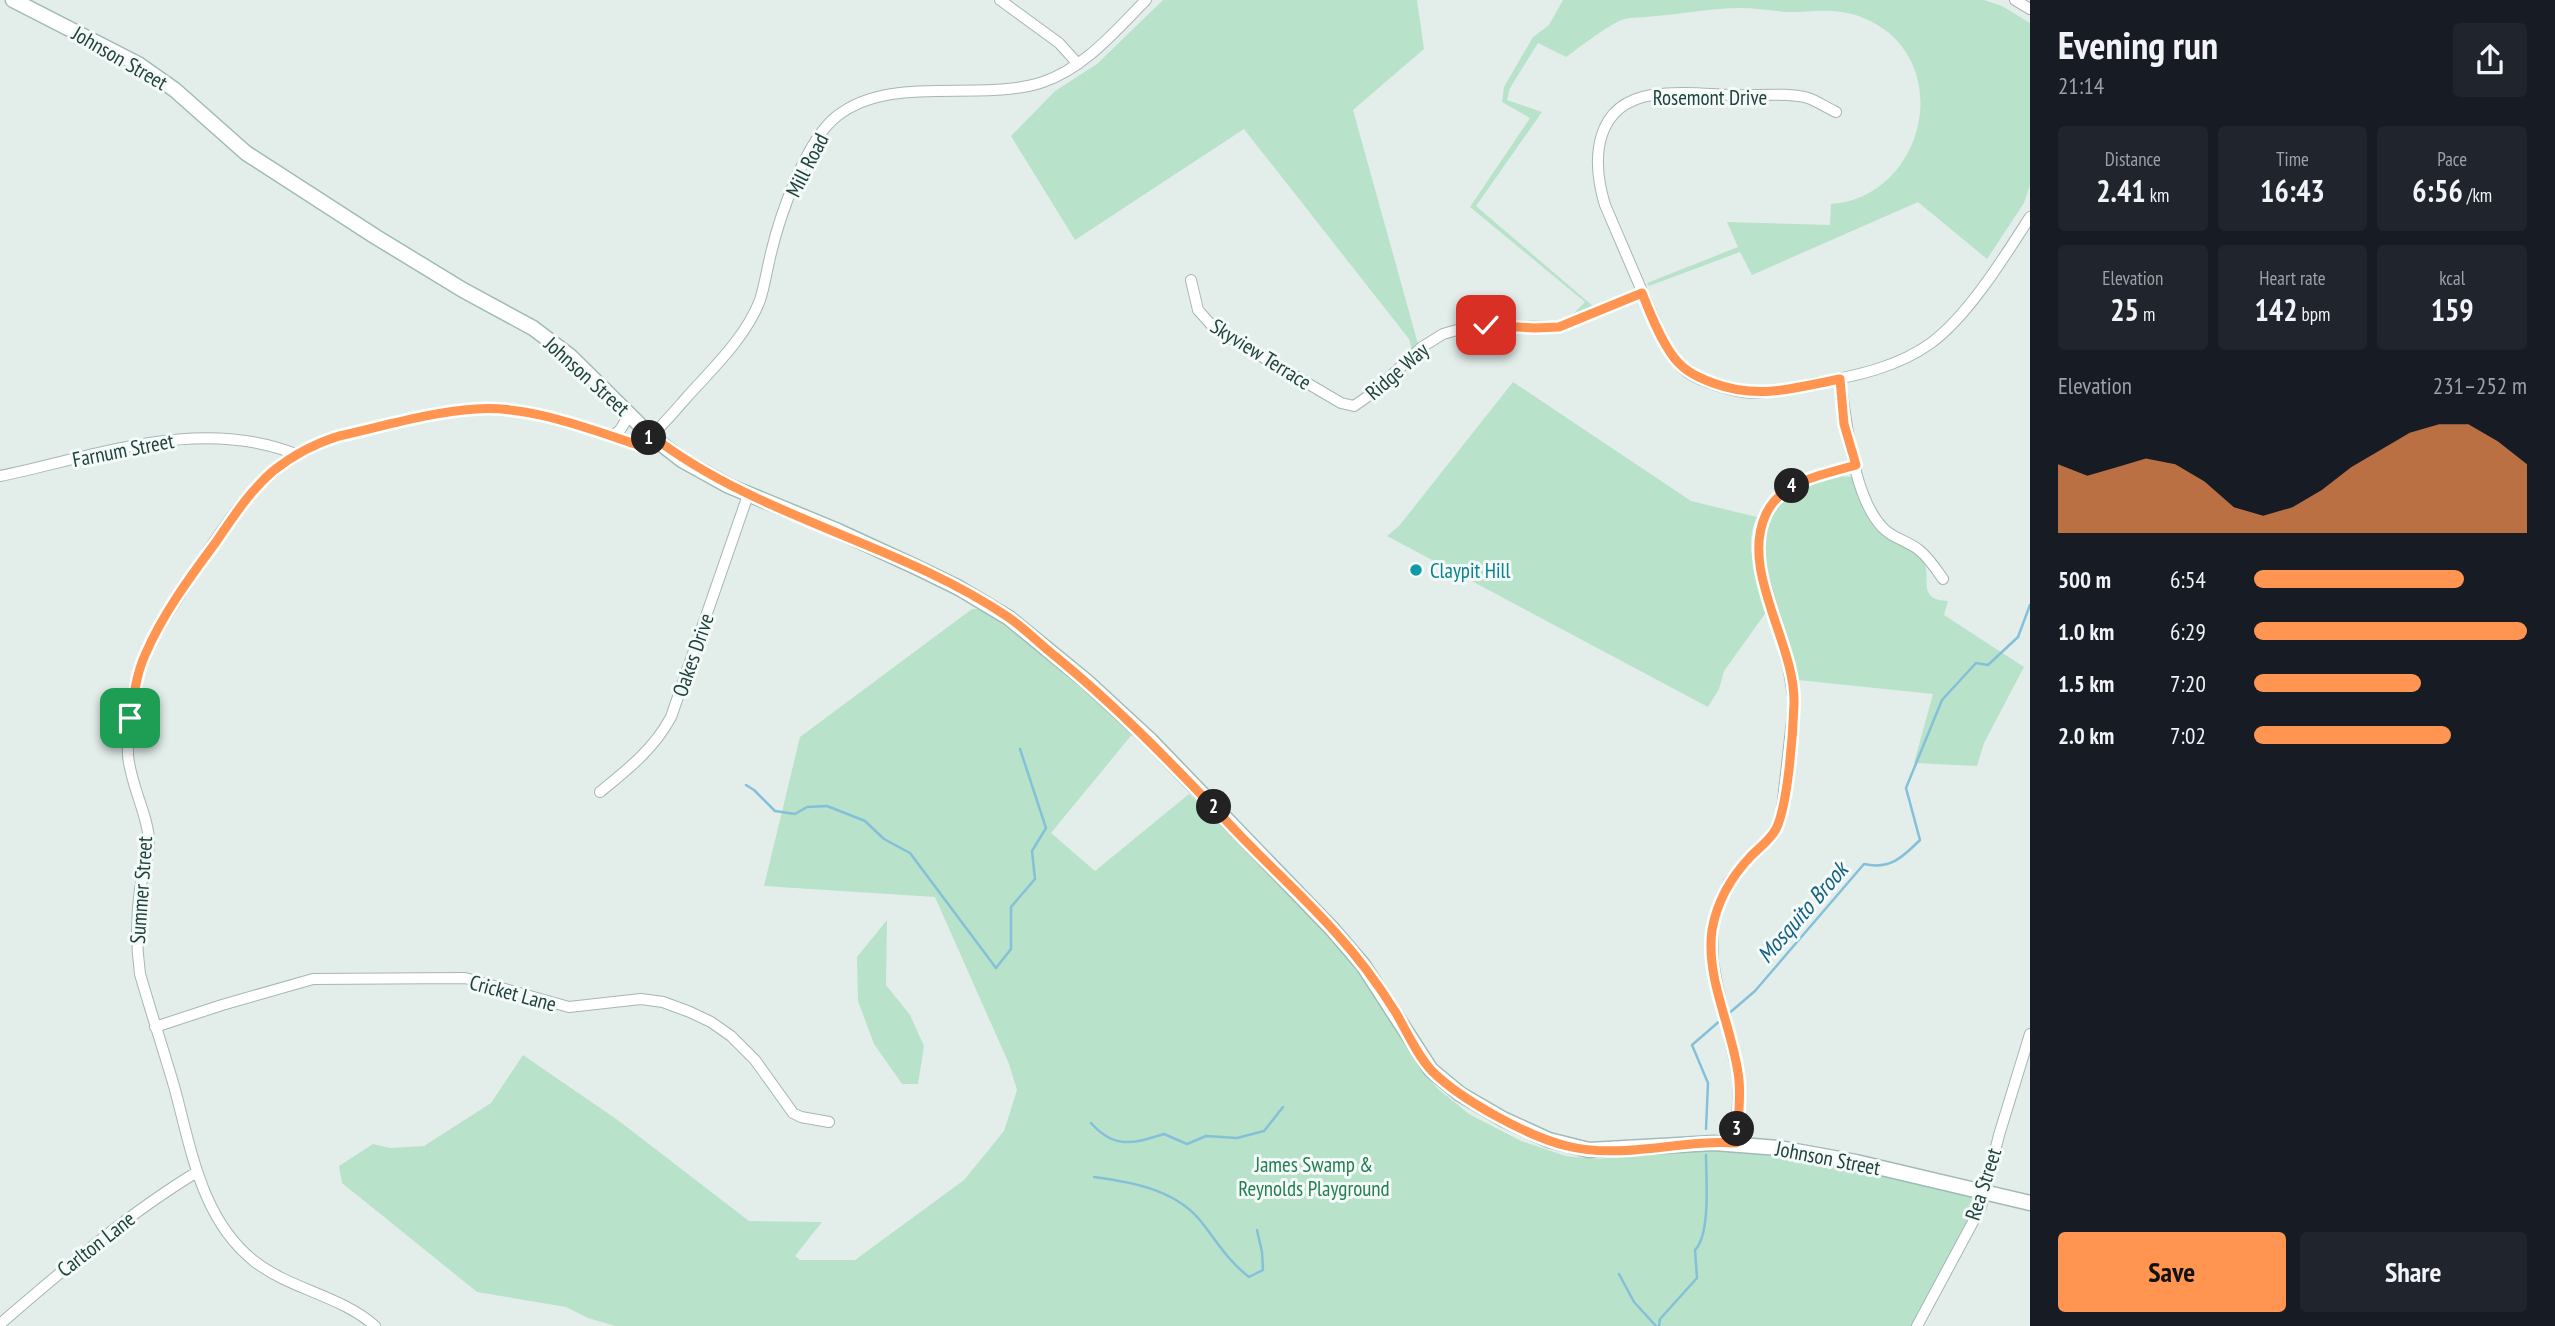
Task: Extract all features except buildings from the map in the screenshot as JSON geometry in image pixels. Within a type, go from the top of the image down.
[{"type":"street","name":"Johnson Street","points":[[13,0],[138,64],[175,90],[246,153],[463,290],[533,328],[570,356],[652,436],[682,460],[748,495],[838,531],[959,589],[1009,618],[1086,681],[1151,741],[1334,930],[1363,965],[1431,1070],[1461,1094],[1503,1119],[1549,1140],[1589,1150],[1736,1143],[1816,1154],[2030,1203]]},
{"type":"street","points":[[1000,0],[1050,35],[1078,64]]},
{"type":"street","name":"Mill Road","points":[[652,436],[736,342],[750,319],[759,301],[776,235],[795,183],[816,139],[836,117],[861,102],[883,96],[1018,89],[1045,82],[1078,64],[1146,0]]},
{"type":"street","points":[[2015,0],[2030,9]]},
{"type":"street","name":"Rosemont Drive","points":[[1836,113],[1806,97],[1676,92],[1635,99],[1616,110],[1602,134],[1597,157],[1605,205],[1670,353],[1687,372],[1736,391],[1752,393],[1840,379],[1898,362],[1930,344],[1960,315],[2030,218]]},
{"type":"street","name":"Skyview Terrace","points":[[1191,280],[1198,310],[1215,329],[1341,403],[1354,406]]},
{"type":"street","name":"Ridge Way","points":[[1354,406],[1374,392],[1422,347],[1443,334],[1471,326],[1559,327],[1642,293]]},
{"type":"street","points":[[1840,379],[1844,424],[1863,492],[1876,519],[1884,530],[1919,550],[1943,579]]},
{"type":"street","points":[[298,455],[339,436],[433,415],[479,408],[531,413],[638,445],[652,436]]},
{"type":"street","points":[[612,436],[620,430],[630,414]]},
{"type":"street","name":"Farnum Street","points":[[0,476],[144,442],[187,438],[227,439],[285,449],[298,455]]},
{"type":"street","name":"Summer Street","points":[[298,455],[274,471],[242,505],[164,619],[145,655],[136,680],[128,755],[149,842],[140,894],[136,946],[140,974],[197,1172],[212,1210],[223,1228],[237,1246],[256,1262],[283,1279],[338,1302],[365,1317],[375,1326]]},
{"type":"street","points":[[1736,1143],[1739,1079],[1713,961],[1712,930],[1729,882],[1770,838],[1781,818],[1794,702],[1788,665],[1761,570],[1759,543],[1762,526],[1773,502],[1795,484],[1856,465]]},
{"type":"street","name":"Oakes Drive","points":[[600,792],[641,758],[664,731],[671,717],[748,495]]},
{"type":"street","name":"Cricket Lane","points":[[155,1027],[313,979],[465,978],[569,1007],[641,999],[663,1002],[711,1022],[731,1036],[755,1060],[793,1113],[829,1122]]},
{"type":"street","name":"Rea Street","points":[[1917,1326],[1976,1217],[2030,1034]]},
{"type":"street","name":"Carlton Lane","points":[[1,1321],[146,1205],[197,1172]]},
{"type":"green space","points":[[1163,0],[1417,0],[1424,49],[1353,110],[1418,344],[1412,350],[1409,339],[1244,129],[1075,240],[1011,136],[1055,91],[1097,64]]},
{"type":"green space","points":[[1563,0],[1984,0],[2002,6],[2030,23],[2030,185],[2024,203],[1987,259],[1918,202],[1752,275],[1740,252],[1649,286],[1647,283],[1738,247],[1727,222],[1830,225],[1831,204],[1860,197],[1884,183],[1902,162],[1915,137],[1920,110],[1918,82],[1908,56],[1889,33],[1866,19],[1847,13],[1729,8],[1623,19],[1566,57],[1538,43],[1510,88],[1507,100],[1542,112],[1476,206],[1594,307],[1570,317],[1585,302],[1470,207],[1530,118],[1502,102],[1504,87],[1533,37],[1549,25]]},
{"type":"green space","points":[[1513,382],[1691,501],[1757,517],[1751,552],[1767,611],[1724,671],[1719,689],[1708,707],[1387,536],[1399,526]]},
{"type":"green space","points":[[1839,476],[1852,477],[1869,518],[1878,531],[1914,552],[1923,561],[1928,592],[1938,600],[1948,601],[1944,615],[2024,667],[1984,743],[1977,766],[1914,763],[1933,694],[1798,680],[1765,568],[1766,536],[1770,518],[1783,499],[1809,484]]},
{"type":"green space","name":"James Swamp & Reynolds Playground","points":[[988,608],[1009,620],[1134,732],[1051,833],[1095,871],[1189,794],[1260,864],[1362,976],[1409,1052],[1437,1088],[1469,1114],[1521,1141],[1566,1156],[1596,1159],[1725,1148],[1778,1153],[1973,1196],[1976,1207],[1913,1326],[615,1326],[588,1318],[566,1307],[477,1292],[342,1183],[339,1166],[373,1144],[390,1148],[424,1146],[491,1103],[523,1055],[619,1121],[749,1221],[822,1222],[795,1256],[800,1260],[855,1260],[964,1180],[1004,1131],[1017,1090],[1009,1064],[935,897],[764,886],[800,737],[972,609]]},
{"type":"green space","points":[[887,920],[886,985],[910,1015],[924,1046],[918,1084],[902,1084],[874,1044],[858,1001],[857,957]]},
{"type":"waterway","name":"Mosquito Brook","points":[[1727,1015],[1755,991],[1864,864],[1889,864],[1902,857],[1920,840],[1906,788],[1942,700],[1976,663],[1988,665],[2018,637],[2030,605]]},
{"type":"waterway","points":[[996,968],[1011,949],[1011,907],[1035,879],[1032,851],[1046,828],[1020,749]]},
{"type":"waterway","points":[[746,785],[775,811],[795,814],[807,807],[827,806],[865,821],[884,839],[910,853],[995,967]]},
{"type":"waterway","name":"Mosquito Brook","points":[[1706,1129],[1708,1083],[1692,1045],[1722,1019]]},
{"type":"waterway","points":[[1091,1123],[1116,1141],[1133,1142],[1164,1134],[1187,1144],[1206,1136],[1237,1138],[1264,1131],[1283,1107]]},
{"type":"waterway","name":"Mosquito Brook","points":[[1659,1326],[1660,1319],[1697,1278],[1695,1250],[1706,1219],[1706,1155]]},
{"type":"waterway","points":[[1094,1177],[1137,1185],[1177,1200],[1199,1219],[1228,1257],[1249,1277],[1263,1270],[1257,1230]]},
{"type":"waterway","points":[[1619,1274],[1634,1302],[1656,1326]]},
{"type":"place","name":"Claypit Hill","points":[[1416,570]]},
{"type":"route","points":[[130,718],[136,680],[145,655],[164,619],[242,505],[261,482],[298,455],[339,436],[433,415],[479,408],[531,413],[593,429],[638,445],[652,436],[682,460],[729,486],[916,567],[1009,618],[1086,681],[1151,741],[1334,930],[1363,965],[1395,1011],[1431,1070],[1461,1094],[1503,1119],[1549,1140],[1589,1150],[1736,1143],[1739,1079],[1717,984],[1712,930],[1729,882],[1770,838],[1781,818],[1794,702],[1788,665],[1761,570],[1759,543],[1767,513],[1782,493],[1795,484],[1856,465],[1844,424],[1840,379],[1752,393],[1736,391],[1697,377],[1687,372],[1670,353],[1642,293],[1559,327],[1486,325]]}]
